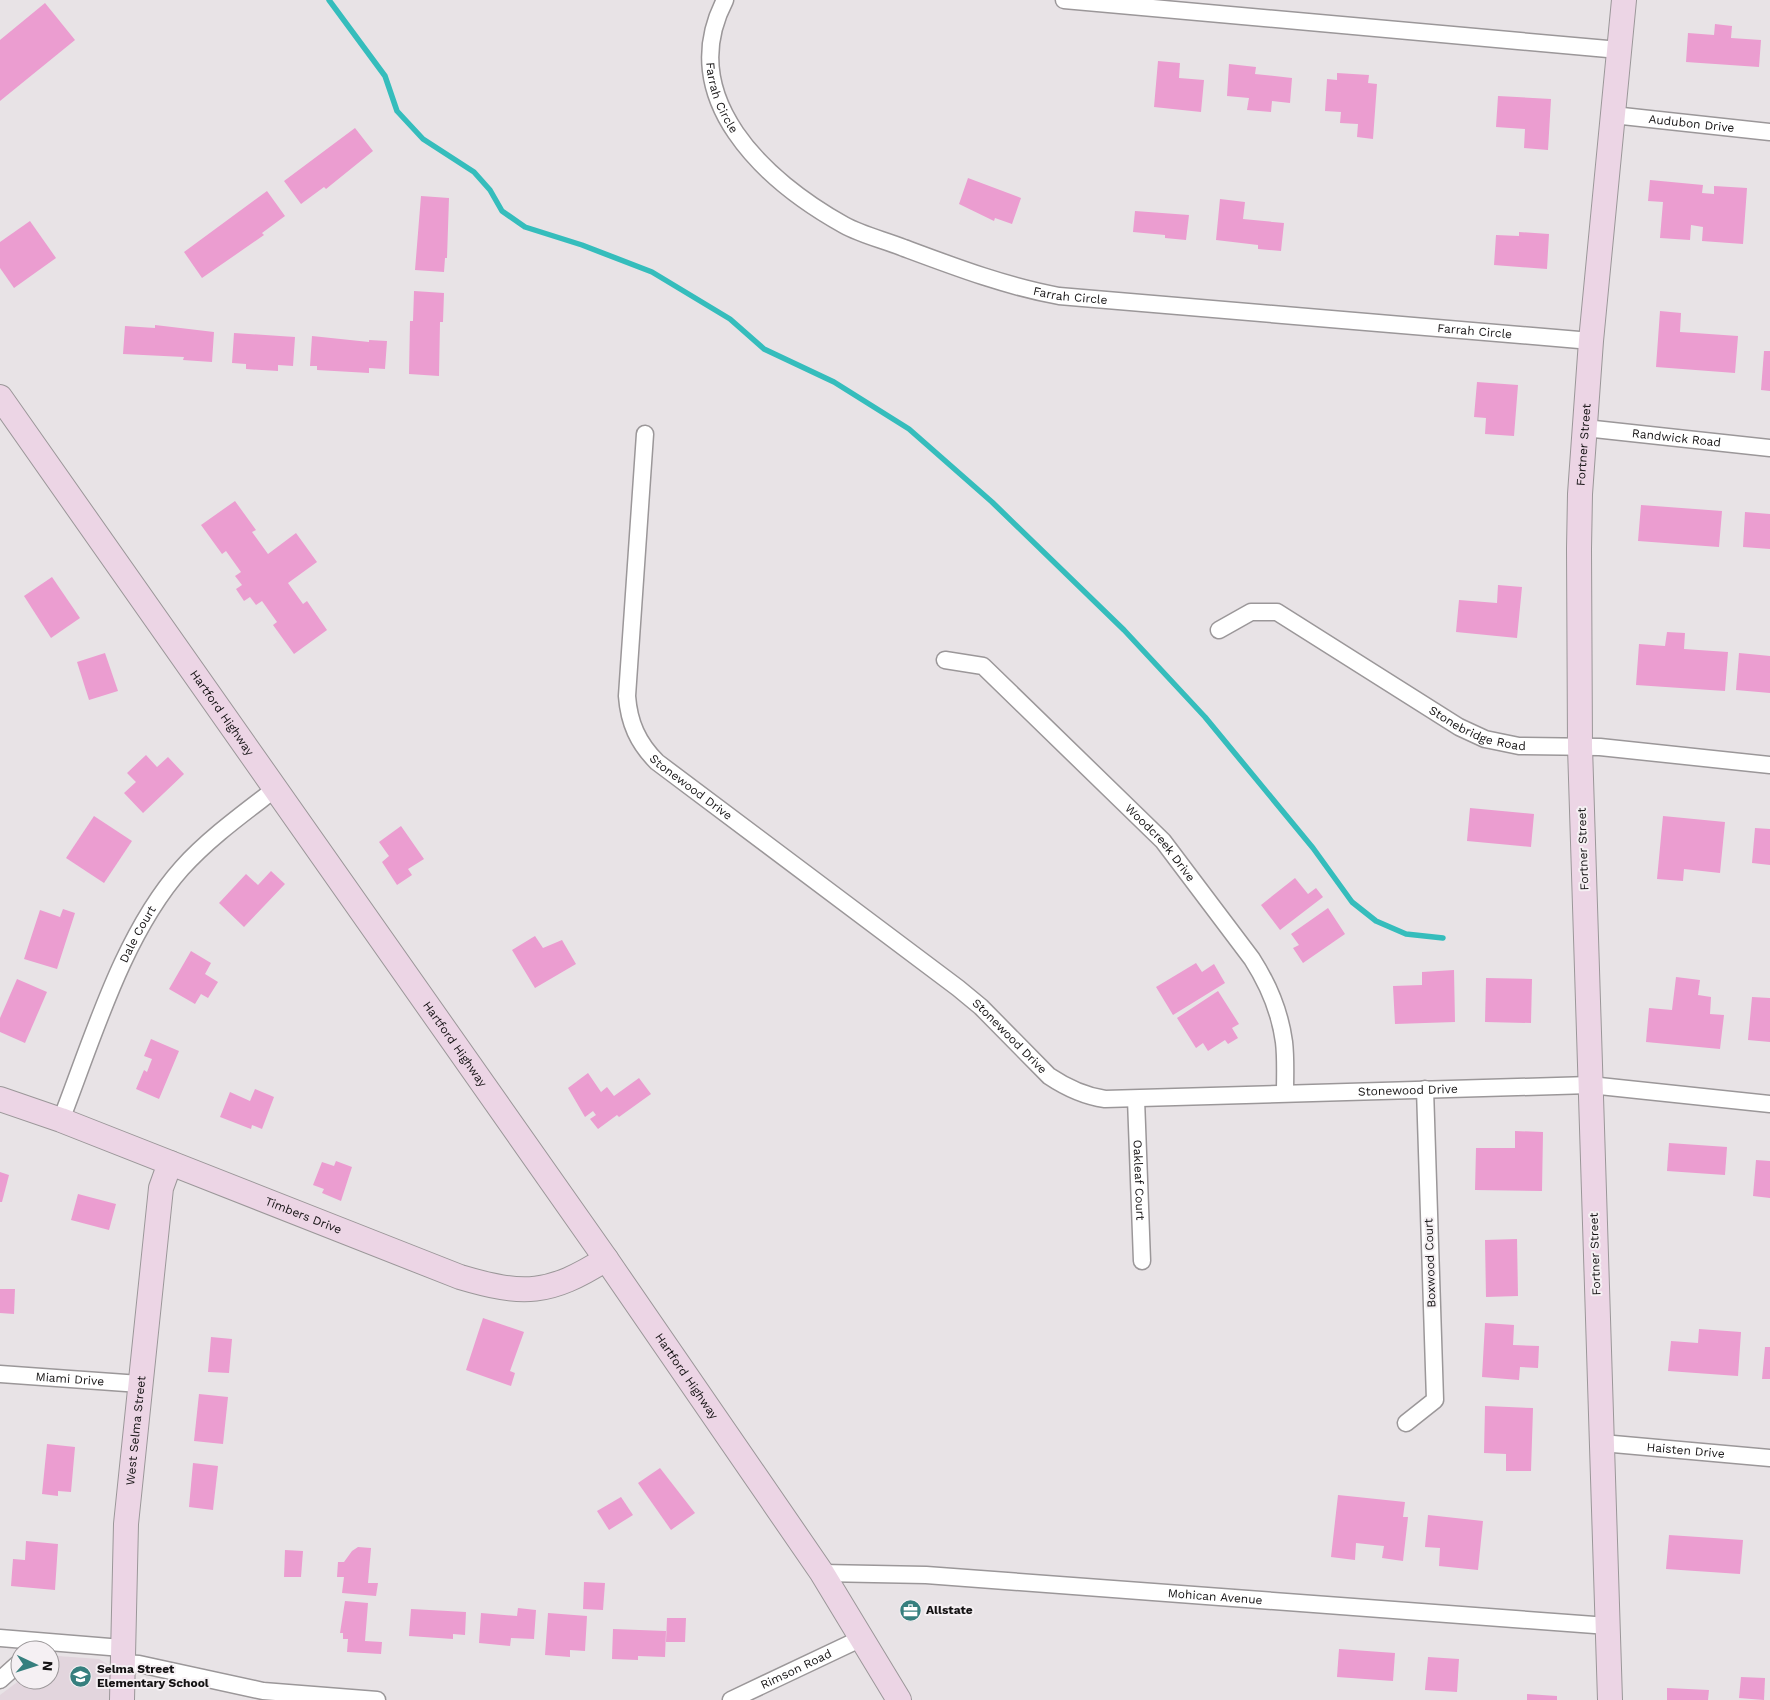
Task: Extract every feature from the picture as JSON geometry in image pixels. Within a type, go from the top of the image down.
[{"type":"street","name":"Farrah Circle","points":[[725,0],[719,12],[711,58],[715,93],[724,115],[743,144],[768,172],[810,204],[846,226],[988,280],[1059,296],[1591,341]]},
{"type":"street","points":[[1064,0],[1619,50]]},
{"type":"street","name":"Fortner Street","points":[[1610,1700],[1580,747],[1579,549],[1584,428],[1591,341],[1624,0]]},
{"type":"street","name":"Audubon Drive","points":[[1613,115],[1770,132]]},
{"type":"street","name":"Hartford Highway","points":[[0,397],[606,1259],[822,1573],[898,1700]]},
{"type":"street","name":"Randwick Road","points":[[1584,428],[1770,448]]},
{"type":"street","name":"Stonewood Drive","points":[[645,434],[627,696],[631,720],[644,748],[657,762],[683,782],[958,988],[981,1007],[1049,1076],[1069,1088],[1090,1097],[1136,1099],[1590,1085],[1770,1104]]},
{"type":"street","name":"Stonebridge Road","points":[[1219,630],[1251,612],[1277,612],[1459,727],[1485,738],[1519,746],[1600,747],[1770,765]]},
{"type":"street","name":"Woodcreek Drive","points":[[944,660],[983,666],[1163,841],[1252,959],[1265,980],[1275,1006],[1284,1042],[1285,1093]]},
{"type":"street","name":"Dale Court","points":[[61,1120],[122,964],[139,928],[182,867],[237,818],[275,789]]},
{"type":"street","name":"Boxwood Court","points":[[1406,1423],[1435,1400],[1425,1089]]},
{"type":"street","name":"Timbers Drive","points":[[0,1099],[61,1120],[460,1278],[494,1288],[518,1291],[540,1290],[562,1284],[606,1259]]},
{"type":"street","name":"Oakleaf Court","points":[[1136,1099],[1142,1261]]},
{"type":"street","name":"West Selma Street","points":[[122,1700],[126,1524],[161,1188],[170,1163]]},
{"type":"street","name":"Miami Drive","points":[[0,1374],[140,1384]]},
{"type":"street","name":"Haisten Drive","points":[[1602,1444],[1770,1458]]},
{"type":"street","name":"Mohican Avenue","points":[[822,1573],[936,1576],[1608,1626]]},
{"type":"street","name":"Rimson Road","points":[[731,1700],[862,1638]]},
{"type":"street","points":[[60,1648],[122,1655],[139,1664],[263,1691],[377,1700]]},
{"type":"street","points":[[0,1680],[10,1671]]},
{"type":"shaded area","name":"Selma Street Elementary School","points":[[60,1656],[99,1659],[107,1664],[111,1673],[111,1700],[0,1700],[0,1695],[10,1688],[10,1690],[60,1690]]},
{"type":"building","points":[[45,3],[75,40],[0,101],[0,40]]},
{"type":"building","points":[[1715,24],[1732,26],[1731,38],[1761,40],[1759,67],[1686,62],[1688,33],[1714,35]]},
{"type":"building","points":[[1158,61],[1180,63],[1179,78],[1204,80],[1201,112],[1154,107]]},
{"type":"building","points":[[1229,64],[1256,67],[1255,74],[1292,78],[1290,103],[1272,101],[1271,112],[1247,110],[1249,98],[1227,96]]},
{"type":"building","points":[[1337,73],[1369,75],[1368,83],[1377,84],[1373,139],[1357,137],[1358,124],[1340,123],[1341,112],[1325,111],[1327,79],[1337,80]]},
{"type":"building","points":[[1498,96],[1551,99],[1548,150],[1524,148],[1525,129],[1496,127]]},
{"type":"building","points":[[355,128],[373,151],[326,189],[324,187],[301,204],[284,181]]},
{"type":"building","points":[[968,178],[1021,198],[1012,224],[995,218],[994,221],[959,204]]},
{"type":"building","points":[[1650,180],[1703,185],[1702,193],[1714,194],[1714,186],[1747,188],[1743,244],[1702,241],[1703,227],[1691,225],[1690,240],[1660,238],[1663,202],[1648,201]]},
{"type":"building","points":[[267,191],[285,216],[262,233],[264,235],[202,278],[184,252]]},
{"type":"building","points":[[421,196],[449,198],[447,258],[445,258],[444,272],[415,270]]},
{"type":"building","points":[[1220,199],[1245,202],[1243,219],[1284,223],[1281,251],[1258,249],[1258,245],[1216,240]]},
{"type":"building","points":[[1135,211],[1189,215],[1186,240],[1165,238],[1165,235],[1133,232]]},
{"type":"building","points":[[30,221],[56,258],[14,288],[0,268],[0,242]]},
{"type":"building","points":[[1519,232],[1549,234],[1547,269],[1494,265],[1496,235],[1519,236]]},
{"type":"building","points":[[414,291],[444,293],[443,322],[440,322],[439,376],[409,374],[410,321],[413,321]]},
{"type":"building","points":[[1660,311],[1681,313],[1680,332],[1738,336],[1735,373],[1656,367]]},
{"type":"building","points":[[155,325],[214,332],[212,362],[183,360],[184,357],[123,354],[125,326],[155,328]]},
{"type":"building","points":[[234,333],[295,337],[293,366],[278,365],[278,371],[246,369],[246,364],[232,363]]},
{"type":"building","points":[[312,336],[369,342],[369,340],[387,341],[385,369],[369,368],[369,373],[317,370],[317,366],[310,366]]},
{"type":"building","points":[[1764,351],[1770,351],[1770,391],[1761,390]]},
{"type":"building","points":[[1477,382],[1518,385],[1514,436],[1485,434],[1486,418],[1474,417]]},
{"type":"building","points":[[235,501],[256,530],[252,532],[268,554],[296,533],[317,562],[288,583],[303,604],[307,601],[327,630],[294,654],[273,625],[277,622],[262,601],[256,605],[250,597],[244,601],[236,589],[242,585],[235,576],[241,572],[226,551],[222,554],[201,525]]},
{"type":"building","points":[[1641,505],[1722,511],[1719,547],[1638,541]]},
{"type":"building","points":[[1745,512],[1770,514],[1770,549],[1743,547]]},
{"type":"building","points":[[52,577],[80,618],[51,638],[24,596]]},
{"type":"building","points":[[1498,585],[1522,587],[1517,638],[1456,632],[1459,600],[1497,603]]},
{"type":"building","points":[[1667,632],[1685,633],[1684,649],[1728,652],[1725,691],[1636,685],[1639,644],[1665,646]]},
{"type":"building","points":[[105,653],[118,691],[89,700],[77,662]]},
{"type":"building","points":[[1739,653],[1770,656],[1770,693],[1736,690]]},
{"type":"building","points":[[146,755],[157,767],[168,757],[184,774],[143,813],[124,793],[136,782],[127,773]]},
{"type":"building","points":[[1470,808],[1534,814],[1531,847],[1467,841]]},
{"type":"building","points":[[94,816],[132,841],[104,883],[66,858]]},
{"type":"building","points":[[1663,816],[1725,822],[1720,873],[1684,869],[1683,881],[1657,879]]},
{"type":"building","points":[[401,826],[424,859],[408,869],[412,875],[397,885],[382,862],[389,856],[379,842]]},
{"type":"building","points":[[1755,828],[1770,829],[1770,865],[1752,863]]},
{"type":"building","points":[[271,871],[285,884],[244,927],[219,903],[246,874],[258,885]]},
{"type":"building","points":[[1295,878],[1308,894],[1316,888],[1323,897],[1280,930],[1261,905]]},
{"type":"building","points":[[1328,908],[1345,934],[1303,963],[1293,948],[1299,945],[1291,934]]},
{"type":"building","points":[[63,909],[75,913],[57,969],[24,959],[40,910],[60,917]]},
{"type":"building","points":[[535,936],[543,948],[562,940],[576,964],[535,988],[512,950]]},
{"type":"building","points":[[191,951],[211,963],[205,974],[218,982],[208,998],[201,994],[195,1004],[169,989]]},
{"type":"building","points":[[1196,963],[1202,972],[1214,964],[1225,983],[1173,1015],[1156,987]]},
{"type":"building","points":[[1454,970],[1455,1022],[1395,1024],[1393,986],[1422,985],[1422,972]]},
{"type":"building","points":[[1676,977],[1700,980],[1698,995],[1711,997],[1710,1014],[1724,1015],[1720,1049],[1646,1042],[1649,1008],[1672,1010]]},
{"type":"building","points":[[1486,978],[1532,979],[1531,1023],[1485,1022]]},
{"type":"building","points":[[17,979],[47,992],[25,1043],[0,1032],[0,1018]]},
{"type":"building","points":[[1218,991],[1239,1024],[1232,1028],[1238,1038],[1228,1044],[1225,1040],[1208,1051],[1203,1043],[1196,1048],[1177,1018]]},
{"type":"building","points":[[1752,997],[1770,998],[1770,1042],[1748,1040]]},
{"type":"building","points":[[151,1039],[179,1051],[159,1099],[136,1089],[144,1070],[147,1072],[152,1059],[144,1056]]},
{"type":"building","points":[[588,1073],[601,1092],[607,1087],[614,1096],[639,1078],[651,1094],[619,1117],[617,1115],[598,1129],[590,1119],[596,1115],[593,1111],[585,1117],[568,1088]]},
{"type":"building","points":[[255,1089],[274,1097],[262,1129],[252,1125],[251,1129],[220,1117],[230,1092],[250,1101]]},
{"type":"building","points":[[1515,1131],[1543,1132],[1542,1191],[1475,1190],[1476,1148],[1515,1148]]},
{"type":"building","points":[[1669,1143],[1727,1147],[1725,1175],[1667,1171]]},
{"type":"building","points":[[1756,1160],[1770,1161],[1770,1198],[1753,1196]]},
{"type":"building","points":[[336,1161],[352,1167],[341,1201],[322,1193],[324,1189],[313,1185],[322,1162],[334,1166]]},
{"type":"building","points":[[0,1172],[9,1175],[2,1202],[0,1202]]},
{"type":"building","points":[[78,1194],[116,1204],[109,1230],[71,1220]]},
{"type":"building","points":[[1517,1239],[1518,1296],[1486,1297],[1485,1240]]},
{"type":"building","points":[[0,1289],[15,1289],[14,1314],[0,1313]]},
{"type":"building","points":[[483,1318],[524,1332],[510,1371],[515,1373],[511,1386],[466,1370]]},
{"type":"building","points":[[1485,1323],[1514,1325],[1513,1345],[1539,1346],[1538,1368],[1520,1367],[1519,1380],[1482,1377]]},
{"type":"building","points":[[1699,1329],[1741,1332],[1738,1376],[1668,1371],[1671,1341],[1698,1343]]},
{"type":"building","points":[[211,1337],[232,1339],[229,1373],[208,1372]]},
{"type":"building","points":[[1765,1347],[1770,1347],[1770,1379],[1762,1379]]},
{"type":"building","points":[[199,1394],[228,1397],[223,1444],[194,1441]]},
{"type":"building","points":[[1485,1406],[1533,1408],[1531,1471],[1506,1471],[1506,1454],[1484,1453]]},
{"type":"building","points":[[47,1444],[75,1447],[71,1492],[58,1491],[58,1496],[42,1494]]},
{"type":"building","points":[[193,1463],[218,1466],[213,1510],[189,1507]]},
{"type":"building","points":[[660,1468],[695,1513],[671,1530],[638,1483]]},
{"type":"building","points":[[1338,1495],[1405,1502],[1403,1517],[1408,1517],[1403,1561],[1382,1558],[1384,1546],[1356,1543],[1355,1560],[1331,1557]]},
{"type":"building","points":[[621,1497],[633,1515],[609,1530],[597,1511]]},
{"type":"building","points":[[1428,1515],[1483,1521],[1478,1570],[1439,1566],[1440,1548],[1425,1547]]},
{"type":"building","points":[[1669,1535],[1743,1540],[1740,1574],[1666,1569]]},
{"type":"building","points":[[26,1541],[58,1544],[55,1590],[11,1586],[13,1559],[25,1560]]},
{"type":"building","points":[[358,1547],[371,1548],[368,1583],[378,1583],[376,1596],[342,1593],[344,1577],[337,1577],[338,1562],[344,1562],[352,1551]]},
{"type":"building","points":[[285,1550],[303,1551],[301,1577],[284,1577]]},
{"type":"building","points":[[584,1582],[605,1583],[603,1610],[583,1609]]},
{"type":"building","points":[[345,1601],[368,1603],[365,1641],[382,1642],[381,1654],[347,1652],[348,1639],[343,1639],[343,1633],[340,1633]]},
{"type":"building","points":[[518,1608],[536,1610],[534,1639],[511,1638],[510,1646],[479,1643],[481,1613],[517,1616]]},
{"type":"building","points":[[411,1609],[466,1612],[465,1635],[453,1634],[453,1639],[409,1636]]},
{"type":"building","points":[[548,1613],[587,1616],[585,1651],[570,1650],[570,1657],[545,1655]]},
{"type":"building","points":[[667,1618],[686,1618],[685,1642],[666,1642]]},
{"type":"building","points":[[613,1629],[666,1631],[665,1657],[638,1656],[638,1660],[612,1659]]},
{"type":"building","points":[[1339,1649],[1395,1653],[1393,1681],[1337,1677]]},
{"type":"building","points":[[1428,1657],[1459,1659],[1457,1692],[1425,1690]]},
{"type":"building","points":[[1741,1677],[1765,1678],[1764,1700],[1739,1698]]},
{"type":"building","points":[[1667,1688],[1709,1690],[1708,1700],[1667,1700]]},
{"type":"building","points":[[1527,1694],[1557,1696],[1557,1700],[1527,1700]]},
{"type":"waterway","points":[[329,0],[385,76],[397,111],[423,139],[474,172],[490,190],[502,211],[525,227],[582,245],[652,272],[730,319],[764,349],[834,382],[909,429],[992,502],[1124,630],[1205,717],[1313,848],[1352,902],[1376,921],[1406,934],[1443,938]]},
{"type":"place","name":"Allstate","points":[[910,1610]]},
{"type":"place","name":"Selma Street Elementary School","points":[[81,1676]]}]
